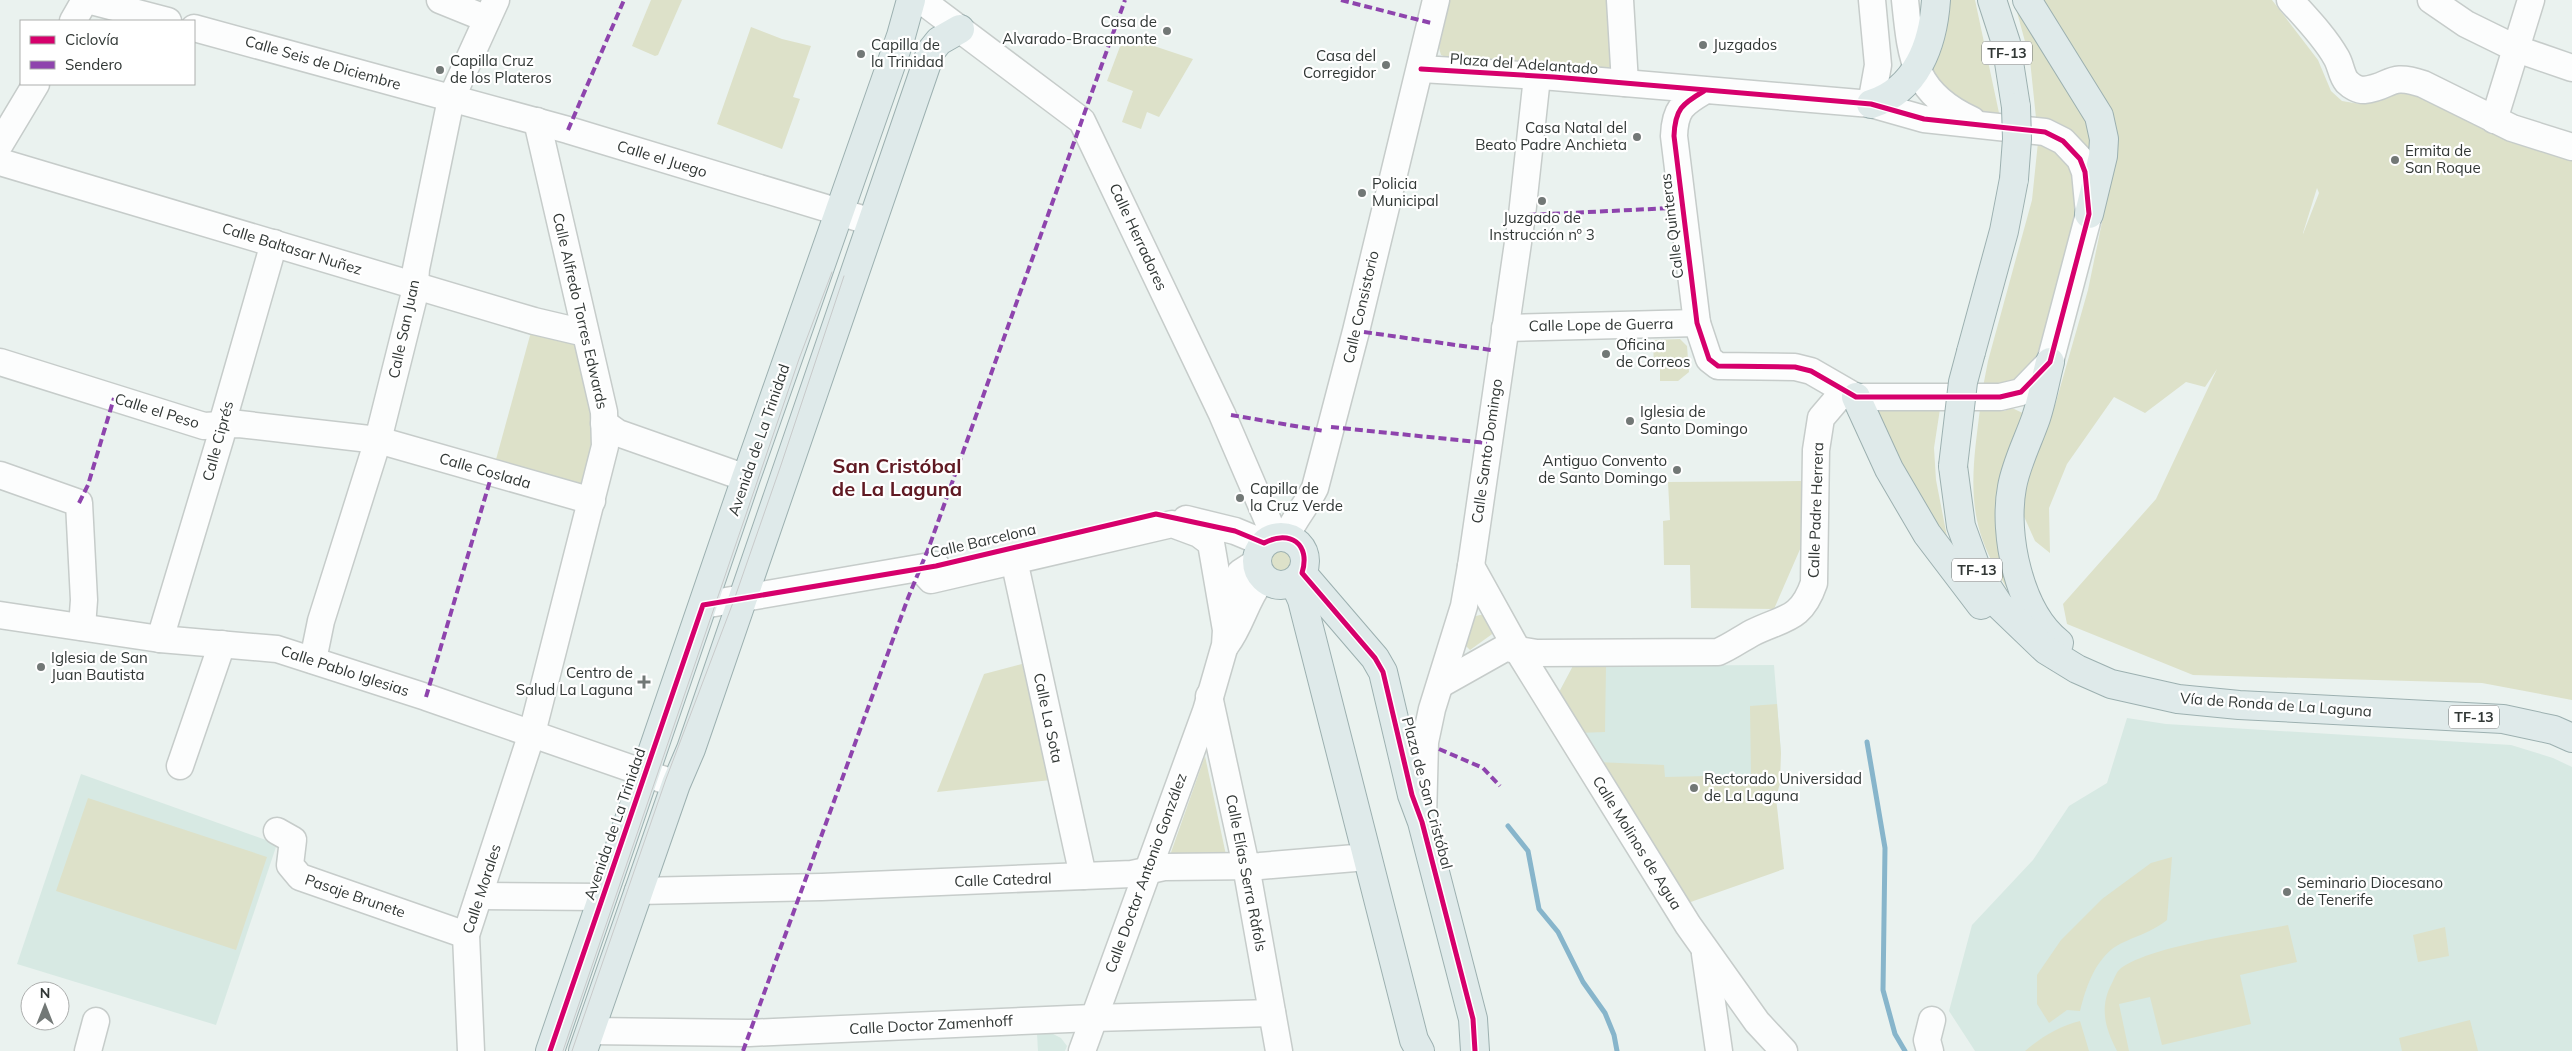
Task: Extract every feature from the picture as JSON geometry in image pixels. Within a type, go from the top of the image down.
[{"type":"main road","name":"Avenida de La Trinidad","points":[[550,1051],[746,478],[901,36],[911,0]]},
{"type":"main road","points":[[1871,104],[1883,100],[1897,90],[1908,81],[1916,69],[1927,50],[1934,28],[1936,0]]},
{"type":"main road","name":"Vía de Ronda de La Laguna","points":[[1992,0],[2006,44],[2016,107],[2017,139],[2014,179],[2004,230],[1963,382],[1953,466],[1960,526],[1978,573],[1999,605],[2046,650],[2076,669],[2111,684],[2178,699],[2239,705],[2503,719],[2554,730],[2572,738]]},
{"type":"main road","points":[[2027,0],[2099,116],[2104,139],[2104,156],[2089,214]]},
{"type":"main road","points":[[587,1041],[676,784],[692,750],[742,599],[931,51],[939,41],[960,29]]},
{"type":"main road","points":[[901,36],[920,40],[931,51]]},
{"type":"main road","points":[[2050,362],[2037,416],[2012,486],[2009,511],[2012,547],[2022,589],[2053,638],[2075,656],[2108,671],[2160,684],[2208,690],[2239,705]]},
{"type":"main road","points":[[1850,394],[1927,534],[1983,608],[2021,644],[2046,650]]},
{"type":"main road","points":[[1298,577],[1278,584],[1269,551],[1296,542],[1303,551],[1306,562],[1298,577],[1302,600],[1414,1040],[1420,1051]]},
{"type":"main road","name":"Plaza de San Cristóbal","points":[[1298,577],[1364,646],[1383,672],[1412,795],[1422,822],[1472,1019],[1473,1049]]},
{"type":"main road","points":[[1318,662],[1339,646],[1352,643],[1364,646]]},
{"type":"street","points":[[74,20],[86,0],[164,20]]},
{"type":"street","points":[[440,0],[491,10]]},
{"type":"street","name":"Calle Herradores","points":[[921,0],[1082,121],[1222,414],[1269,551]]},
{"type":"street","points":[[1421,69],[1436,0]]},
{"type":"street","points":[[1620,0],[1625,83]]},
{"type":"street","points":[[1871,104],[1878,65],[1872,0]]},
{"type":"street","points":[[1906,0],[1908,29],[1916,69],[1944,106],[1984,126]]},
{"type":"street","points":[[2290,0],[2319,33],[2335,55],[2348,83],[2355,88],[2365,90],[2393,80],[2408,79],[2423,84],[2512,128],[2572,147]]},
{"type":"street","points":[[2430,0],[2466,24],[2517,49],[2572,68]]},
{"type":"street","points":[[2494,120],[2531,0]]},
{"type":"street","name":"Calle San Juan","points":[[313,660],[321,620],[378,440],[415,285],[451,99],[491,10]]},
{"type":"street","name":"Calle Seis de Diciembre","points":[[195,28],[451,99]]},
{"type":"street","points":[[1897,90],[1903,74],[1908,29]]},
{"type":"street","name":"Plaza del Adelantado","points":[[1421,69],[1625,83],[1704,91]]},
{"type":"street","name":"Calle Consistorio","points":[[1225,646],[1235,633],[1269,551],[1306,506],[1315,488],[1421,69]]},
{"type":"street","name":"Calle Santo Domingo","points":[[1422,822],[1424,759],[1432,709],[1464,606],[1471,566],[1522,215],[1537,77]]},
{"type":"street","points":[[0,144],[35,85]]},
{"type":"street","points":[[1704,91],[1871,104],[1924,119],[2045,132],[2063,141],[2080,159],[2085,172],[2089,214],[2050,362],[2021,392],[2000,398],[1850,394]]},
{"type":"street","name":"Calle Quinteras","points":[[1704,91],[1683,103],[1675,120],[1674,128],[1697,323],[1709,359],[1718,366],[1795,367],[1811,371],[1850,394]]},
{"type":"street","name":"Calle el Juego","points":[[451,99],[537,121],[872,222]]},
{"type":"street","name":"Calle Alfredo Torres Edwards","points":[[532,733],[605,446],[604,412],[584,333],[537,121]]},
{"type":"street","name":"Calle Baltasar Nuñez","points":[[0,162],[534,321],[584,333]]},
{"type":"street","name":"Calle Ciprés","points":[[160,639],[274,243]]},
{"type":"street","name":"Calle Lope de Guerra","points":[[1505,328],[1697,323]]},
{"type":"street","name":"Calle el Peso","points":[[0,362],[204,426],[239,424],[378,440]]},
{"type":"street","name":"Calle Padre Herrera","points":[[1517,649],[1537,653],[1718,652],[1736,645],[1752,633],[1790,618],[1808,600],[1814,583],[1816,450],[1821,418],[1850,394]]},
{"type":"street","points":[[604,423],[618,433],[746,478]]},
{"type":"street","name":"Calle Coslada","points":[[378,440],[592,501]]},
{"type":"street","points":[[0,475],[79,503],[84,600],[82,627]]},
{"type":"street","name":"Calle Barcelona","points":[[703,604],[921,568],[1156,514],[1235,531],[1269,551]]},
{"type":"street","name":"Calle Barcelona","points":[[921,568],[931,580],[1161,525],[1172,524],[1205,538],[1235,560],[1269,551]]},
{"type":"street","points":[[1205,538],[1224,618],[1225,646]]},
{"type":"street","points":[[1224,618],[1240,573],[1269,551]]},
{"type":"street","name":"Calle La Sota","points":[[1014,560],[1083,876]]},
{"type":"street","name":"Calle Molinos de Agua","points":[[1471,566],[1517,649],[1705,950],[1719,1051]]},
{"type":"street","name":"Calle Pablo Iglesias","points":[[0,615],[160,639],[277,649],[532,733],[676,784]]},
{"type":"street","points":[[180,766],[222,644]]},
{"type":"street","name":"Calle Doctor Antonio González","points":[[1082,1051],[1206,711],[1225,646]]},
{"type":"street","points":[[1441,684],[1505,648],[1517,649]]},
{"type":"street","name":"Calle Elías Serra Ràfols","points":[[1209,696],[1246,866],[1279,1051]]},
{"type":"street","name":"Calle Morales","points":[[471,1051],[466,935],[532,733]]},
{"type":"street","points":[[1401,742],[1424,759]]},
{"type":"street","name":"Pasaje Brunete","points":[[277,831],[293,840],[290,865],[300,877],[466,935]]},
{"type":"street","name":"Calle Catedral","points":[[638,891],[822,887],[1132,874],[1164,867],[1246,866],[1367,857]]},
{"type":"street","points":[[479,896],[604,897]]},
{"type":"street","points":[[1705,950],[1756,1022],[1784,1051]]},
{"type":"street","name":"Calle Doctor Zamenhoff","points":[[587,1041],[1093,1018],[1272,1013]]},
{"type":"street","points":[[1930,1051],[1927,1040],[1932,1020]]},
{"type":"street","points":[[88,1051],[96,1021]]},
{"type":"shaded area","name":"Rectorado Universidad de La Laguna","points":[[1774,665],[1781,753],[1685,904],[1556,698],[1573,666]]},
{"type":"shaded area","name":"Seminario Diocesano de Tenerife","points":[[2127,718],[2166,724],[2511,745],[2553,758],[2572,767],[2572,1051],[1975,1051],[1949,1011],[1972,925],[2033,860],[2069,806],[2107,783]]},
{"type":"shaded area","points":[[81,774],[277,844],[216,1025],[17,964]]},
{"type":"shaded area","points":[[1051,1033],[1061,1038],[1067,1046],[1065,1051],[1038,1051],[1037,1034]]},
{"type":"green space","points":[[651,0],[682,0],[658,55],[655,56],[632,46]]},
{"type":"green space","points":[[1450,0],[1611,0],[1615,62],[1607,71],[1456,61],[1441,55],[1439,48]]},
{"type":"green space","points":[[1946,0],[1975,0],[1999,113],[1976,113],[1967,109],[1951,97],[1929,72]]},
{"type":"green space","points":[[2039,0],[2272,0],[2318,60],[2331,91],[2342,101],[2360,104],[2382,91],[2399,87],[2572,153],[2572,700],[2482,683],[2193,675],[2067,624],[2063,604],[2156,499],[2217,369],[2205,387],[2186,382],[2145,413],[2114,397],[2067,464],[2049,508],[2050,553],[2035,541],[2022,512],[2024,491],[2056,402],[2088,290],[2113,169]],"holes":[[[2317,188],[2319,193],[2303,234]]]},
{"type":"green space","points":[[2023,10],[2093,129],[2092,155],[2055,125],[2036,118],[2030,60],[2017,12]]},
{"type":"green space","points":[[751,27],[782,39],[811,46],[793,97],[800,99],[782,149],[717,124]]},
{"type":"green space","points":[[1124,36],[1193,59],[1159,117],[1147,112],[1141,129],[1122,122],[1133,91],[1107,81]]},
{"type":"green space","points":[[2038,142],[2056,147],[2070,165],[2080,201],[2043,354],[2014,388],[1983,387],[1988,361],[2032,200]]},
{"type":"green space","points":[[534,321],[585,333],[604,412],[592,501],[492,474]]},
{"type":"green space","points":[[1680,339],[1687,346],[1689,372],[1678,381],[1660,381],[1660,368],[1654,368],[1653,340]]},
{"type":"green space","points":[[1872,408],[1940,409],[1934,448],[1936,480],[1950,552]]},
{"type":"green space","points":[[2012,408],[2027,415],[2015,590],[2009,592],[1989,555],[1980,532],[1976,517],[1973,486],[1980,409],[2004,411]]},
{"type":"green space","points":[[1801,481],[1801,547],[1774,609],[1691,608],[1690,565],[1664,565],[1663,521],[1670,520],[1668,482]]},
{"type":"green space","points":[[1281,546],[1291,550],[1295,560],[1291,570],[1281,574],[1271,570],[1267,560],[1271,550]]},
{"type":"green space","points":[[1487,615],[1495,632],[1470,650],[1465,645],[1472,617]]},
{"type":"green space","points":[[1022,664],[1051,780],[937,792],[984,674]]},
{"type":"green space","points":[[1573,666],[1606,666],[1605,732],[1578,733],[1556,698]]},
{"type":"green space","points":[[1777,704],[1781,753],[1780,783],[1776,798],[1784,869],[1685,904],[1597,762],[1664,765],[1665,777],[1751,775],[1750,706]]},
{"type":"green space","points":[[1205,756],[1226,855],[1169,858]]},
{"type":"green space","points":[[88,798],[267,857],[236,950],[56,891]]},
{"type":"green space","points":[[2172,857],[2167,920],[2153,929],[2124,942],[2105,955],[2088,985],[2080,1011],[2067,1010],[2049,1023],[2037,1004],[2037,975],[2061,940],[2102,899],[2151,863]]},
{"type":"green space","points":[[2288,925],[2297,962],[2240,975],[2251,1024],[2162,1045],[2150,997],[2119,1004],[2129,1051],[2117,1051],[2109,1034],[2105,1009],[2108,992],[2119,970],[2151,954],[2225,936]]},
{"type":"green space","points":[[2445,927],[2449,956],[2418,962],[2413,935]]},
{"type":"green space","points":[[2470,1020],[2478,1051],[2402,1051],[2399,1038]]},
{"type":"green space","points":[[2080,1021],[2089,1051],[2025,1051],[2051,1033]]},
{"type":"waterway","points":[[1867,742],[1885,848],[1883,990],[1895,1034],[1905,1051]]},
{"type":"waterway","points":[[1508,826],[1528,851],[1539,909],[1558,932],[1583,982],[1605,1013],[1614,1035],[1617,1051]]},
{"type":"tram line","points":[[563,1051],[799,359],[832,272]]},
{"type":"tram line","points":[[572,1051],[666,779],[734,600],[844,276]]},
{"type":"marked path","points":[[568,130],[624,0]]},
{"type":"marked path","points":[[743,1051],[908,598],[929,547],[1125,0]]},
{"type":"marked path","points":[[1341,0],[1431,23]]},
{"type":"marked path","points":[[1528,215],[1672,208]]},
{"type":"marked path","points":[[1364,332],[1491,350]]},
{"type":"marked path","points":[[79,503],[88,485],[114,398]]},
{"type":"marked path","points":[[1231,415],[1324,431]]},
{"type":"marked path","points":[[1331,427],[1487,443]]},
{"type":"marked path","points":[[426,697],[492,474]]},
{"type":"marked path","points":[[1439,749],[1483,768],[1500,786]]},
{"type":"cycle path","points":[[1421,69],[1554,77],[1871,104],[1924,119],[2045,132],[2063,141],[2080,159],[2085,172],[2089,214],[2050,362],[2021,392],[2000,397],[1856,397],[1811,371],[1795,367],[1718,366],[1709,359],[1697,323],[1674,136],[1676,119],[1681,108],[1704,91]]},
{"type":"cycle path","points":[[550,1051],[703,605],[936,566],[1156,514],[1235,531],[1264,543],[1282,538],[1296,542],[1304,554],[1302,573],[1375,658],[1383,672],[1412,795],[1422,822],[1473,1019],[1475,1051]]},
{"type":"place","name":"Casa de Alvarado-Bracamonte","points":[[1167,31]]},
{"type":"place","name":"Juzgados","points":[[1703,45]]},
{"type":"place","name":"Capilla de la Trinidad","points":[[861,54]]},
{"type":"place","name":"Casa del Corregidor","points":[[1386,65]]},
{"type":"place","name":"Capilla Cruz de los Plateros","points":[[440,70]]},
{"type":"place","name":"Casa Natal del Beato Padre Anchieta","points":[[1637,137]]},
{"type":"place","name":"Ermita de San Roque","points":[[2395,160]]},
{"type":"place","name":"Policia Municipal","points":[[1362,193]]},
{"type":"place","name":"Juzgado de Instrucción nº 3","points":[[1542,201]]},
{"type":"place","name":"Oficina de Correos","points":[[1606,354]]},
{"type":"place","name":"Iglesia de Santo Domingo","points":[[1630,421]]},
{"type":"place","name":"Antiguo Convento de Santo Domingo","points":[[1677,470]]},
{"type":"place","name":"Capilla de la Cruz Verde","points":[[1240,498]]},
{"type":"place","name":"Iglesia de San Juan Bautista","points":[[41,667]]},
{"type":"place","name":"Centro de Salud La Laguna","points":[[644,682]]},
{"type":"place","name":"Rectorado Universidad de La Laguna","points":[[1694,788]]},
{"type":"place","name":"Seminario Diocesano de Tenerife","points":[[2287,892]]},
{"type":"district","name":"San Cristóbal de La Laguna","points":[[897,478]]}]
